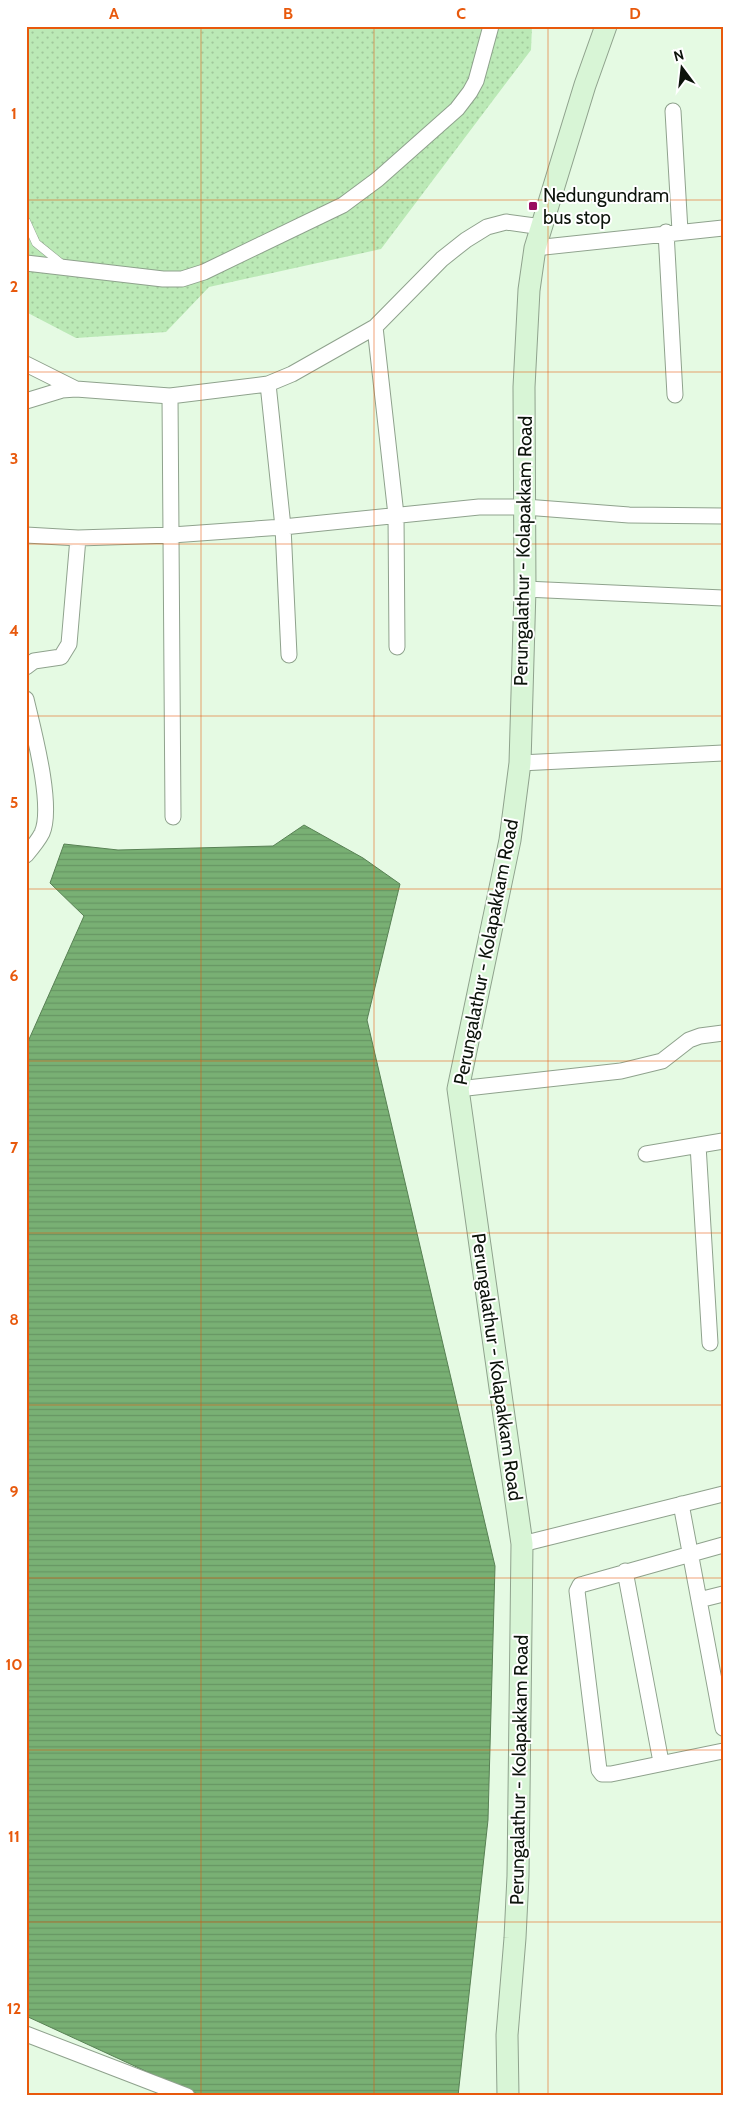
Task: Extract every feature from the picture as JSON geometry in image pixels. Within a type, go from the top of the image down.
[{"type":"main road","name":"Perungalathur - Kolapakkam Road","points":[[508,2096],[507,2035],[518,1876],[522,1544],[458,1089],[510,840],[520,763],[525,589],[524,387],[530,290],[535,248],[585,85],[606,26]]},
{"type":"street","points":[[26,263],[143,278],[182,279],[204,272],[344,205],[378,179],[457,109],[476,81],[491,26]]},
{"type":"street","points":[[673,111],[675,396]]},
{"type":"street","points":[[26,401],[62,390],[76,389],[170,396],[268,384],[292,374],[375,327],[442,259],[466,240],[487,227],[506,222],[542,227]]},
{"type":"street","points":[[535,248],[723,228]]},
{"type":"street","points":[[375,327],[396,515],[397,647]]},
{"type":"street","points":[[26,364],[76,389]]},
{"type":"street","points":[[268,384],[283,527],[289,654]]},
{"type":"street","points":[[170,396],[173,817]]},
{"type":"street","points":[[26,535],[78,538],[172,535],[283,527],[479,507],[525,506],[629,515],[723,516]]},
{"type":"street","points":[[26,667],[34,661],[61,657],[66,652],[69,644],[78,538]]},
{"type":"street","points":[[525,589],[723,598]]},
{"type":"street","points":[[26,699],[42,764],[45,804],[43,831],[26,855]]},
{"type":"street","points":[[520,763],[723,752]]},
{"type":"street","points":[[458,1089],[621,1071],[662,1061],[689,1040],[700,1036],[723,1033]]},
{"type":"street","points":[[646,1154],[723,1142]]},
{"type":"street","points":[[698,1145],[710,1343]]},
{"type":"street","points":[[522,1544],[723,1494]]},
{"type":"street","points":[[681,1504],[699,1600],[716,1660],[722,1729]]},
{"type":"street","points":[[723,1545],[580,1585],[576,1591],[599,1770],[602,1774],[606,1775],[661,1762],[723,1751]]},
{"type":"street","points":[[625,1572],[661,1762]]},
{"type":"street","points":[[699,1600],[723,1594]]},
{"type":"street","points":[[26,2034],[187,2096]]},
{"type":"lane","points":[[26,221],[36,243],[66,267]]},
{"type":"shaded area","points":[[26,26],[532,26],[531,50],[381,249],[209,287],[166,332],[76,338],[26,312]]},
{"type":"shaded area","points":[[304,825],[363,858],[400,884],[367,1020],[495,1566],[488,1820],[458,2096],[206,2096],[191,2092],[26,2016],[26,1046],[84,916],[50,883],[64,844],[118,850],[273,846]]},
{"type":"place","name":"Nedungundram bus stop","points":[[533,206]]}]
